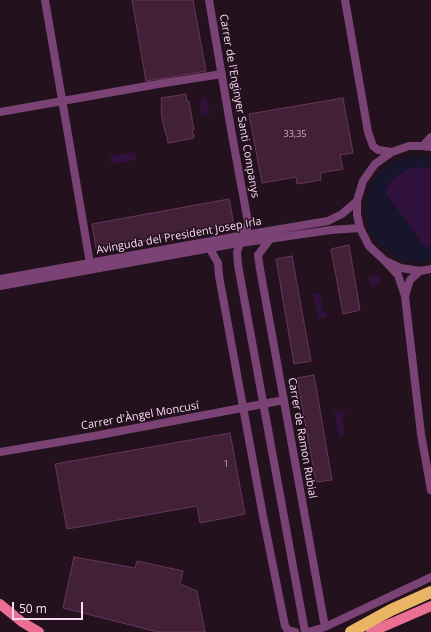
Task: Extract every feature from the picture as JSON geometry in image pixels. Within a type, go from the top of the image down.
[{"type":"highway","points":[[351,632],[392,610],[431,592]]},
{"type":"main road","points":[[0,604],[22,622],[39,632]]},
{"type":"main road","points":[[371,632],[431,606]]},
{"type":"street","points":[[45,0],[90,263]]},
{"type":"street","name":"Carrer de l'Enginyer Santi Companys","points":[[209,0],[248,222],[239,240]]},
{"type":"street","points":[[345,0],[368,132],[373,146],[378,150],[392,152]]},
{"type":"street","points":[[0,112],[222,74]]},
{"type":"street","points":[[431,137],[427,146],[409,146],[392,152],[375,164],[363,181],[357,201],[357,215],[360,228],[370,246],[398,275],[405,296],[421,434],[431,490]]},
{"type":"street","name":"Avinguda del President Josep Irla","points":[[0,279],[90,263],[239,240],[328,221],[342,214],[357,201]]},
{"type":"street","name":"Avinguda del President Josep Irla","points":[[0,286],[210,249],[239,240],[270,239],[331,230],[360,228]]},
{"type":"street","name":"Carrer de Ramon Rubial","points":[[270,239],[258,255],[325,627]]},
{"type":"street","points":[[239,240],[237,252],[238,265],[306,632],[325,627],[431,577]]},
{"type":"street","points":[[210,249],[218,263],[219,276],[264,522],[285,626],[287,629],[296,632]]},
{"type":"street","points":[[384,260],[401,268],[420,271],[431,269]]},
{"type":"street","points":[[405,296],[410,280],[420,271]]},
{"type":"street","name":"Carrer d'Àngel Moncusí","points":[[0,452],[87,438],[284,400]]},
{"type":"shaded area","points":[[206,97],[210,114],[202,116],[199,99]]},
{"type":"shaded area","points":[[135,152],[137,160],[111,164],[110,156]]},
{"type":"shaded area","points":[[408,157],[431,157],[431,168],[422,167],[395,177],[385,192],[425,247],[431,247],[431,262],[419,263],[403,261],[382,247],[370,231],[366,215],[366,207],[368,193],[375,179],[381,172],[399,160]]},
{"type":"shaded area","points":[[416,167],[431,168],[431,247],[425,247],[385,192],[395,177],[408,169]]},
{"type":"shaded area","points":[[380,275],[381,284],[370,286],[368,277]]},
{"type":"shaded area","points":[[320,293],[323,311],[326,311],[327,317],[318,319],[313,294]]},
{"type":"shaded area","points":[[344,410],[346,417],[342,418],[345,435],[339,437],[334,412]]},
{"type":"building","points":[[132,0],[193,0],[206,71],[146,81]]},
{"type":"building","points":[[186,94],[187,101],[189,101],[194,138],[168,143],[162,118],[161,98]]},
{"type":"building","points":[[343,98],[353,153],[340,155],[343,169],[320,173],[321,180],[297,184],[296,177],[262,183],[249,114]]},
{"type":"building","points":[[229,199],[234,225],[96,249],[92,224]]},
{"type":"building","points":[[349,245],[360,310],[343,314],[331,249]]},
{"type":"building","points":[[292,256],[311,361],[294,364],[276,259]]},
{"type":"building","points":[[314,375],[332,480],[316,482],[297,378]]},
{"type":"building","points":[[230,433],[245,514],[200,523],[197,506],[67,529],[55,464]]},
{"type":"building","points":[[74,557],[135,568],[137,561],[183,571],[180,584],[197,591],[205,632],[158,632],[63,608]]}]
